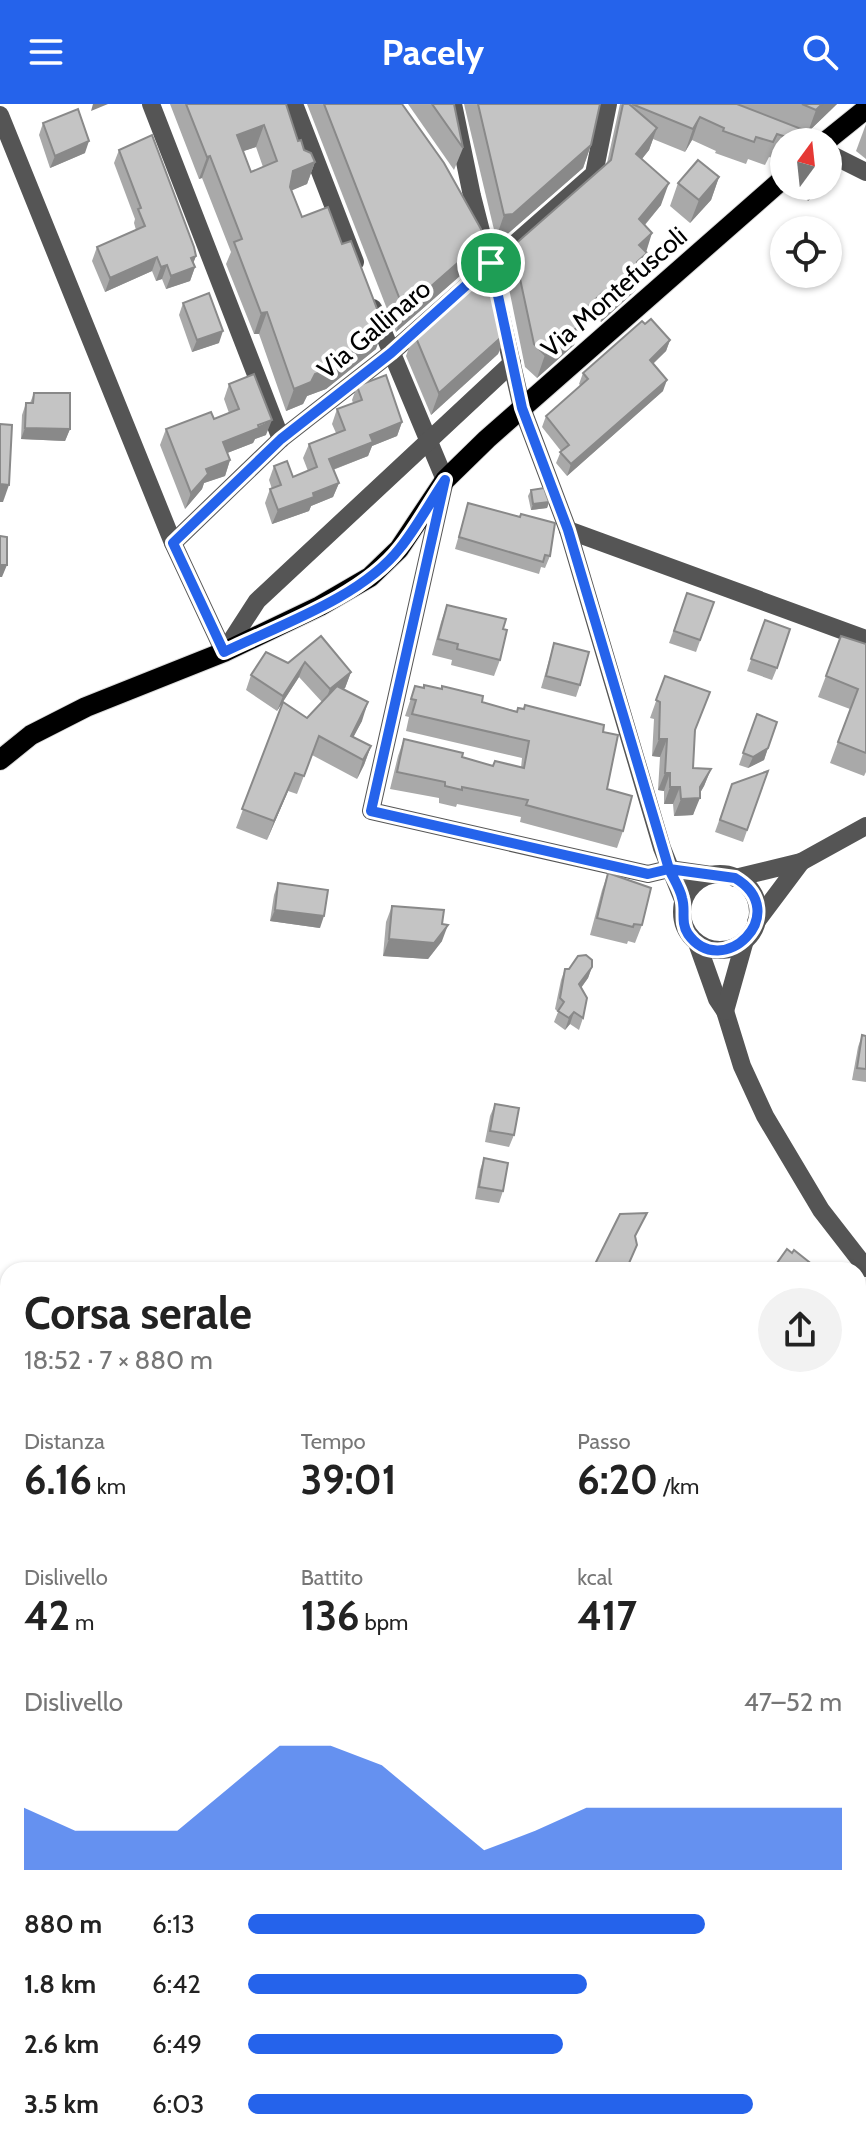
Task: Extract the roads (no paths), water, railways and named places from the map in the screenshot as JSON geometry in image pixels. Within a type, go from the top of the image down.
[{"type":"main road","points":[[842,128],[866,109]]},
{"type":"main road","name":"Via Montefuscoli","points":[[0,760],[31,735],[86,707],[224,652],[320,606],[370,577],[399,549],[445,480],[522,408],[770,190]]},
{"type":"street","points":[[151,104],[281,439]]},
{"type":"street","points":[[294,104],[391,353],[445,480],[371,811],[648,874],[669,869],[723,874],[735,878],[751,891],[757,911],[756,922]]},
{"type":"street","points":[[453,104],[522,408],[568,530],[669,869],[683,900],[683,924],[697,943],[717,999],[725,1011],[742,1066],[765,1116],[821,1210],[861,1262]]},
{"type":"street","name":"Via Gallinaro","points":[[173,543],[281,439],[391,353],[594,174],[608,104]]},
{"type":"street","points":[[0,115],[173,543],[224,652]]},
{"type":"street","points":[[842,160],[866,172]]},
{"type":"street","points":[[454,192],[491,263]]},
{"type":"street","points":[[224,652],[257,601],[512,363]]},
{"type":"street","points":[[568,530],[866,639]]},
{"type":"street","points":[[735,878],[801,862],[866,826]]},
{"type":"street","points":[[725,1011],[745,940],[801,862]]},
{"type":"street","points":[[683,900],[699,880],[711,875]]},
{"type":"street","points":[[697,943],[722,950],[745,940]]}]
